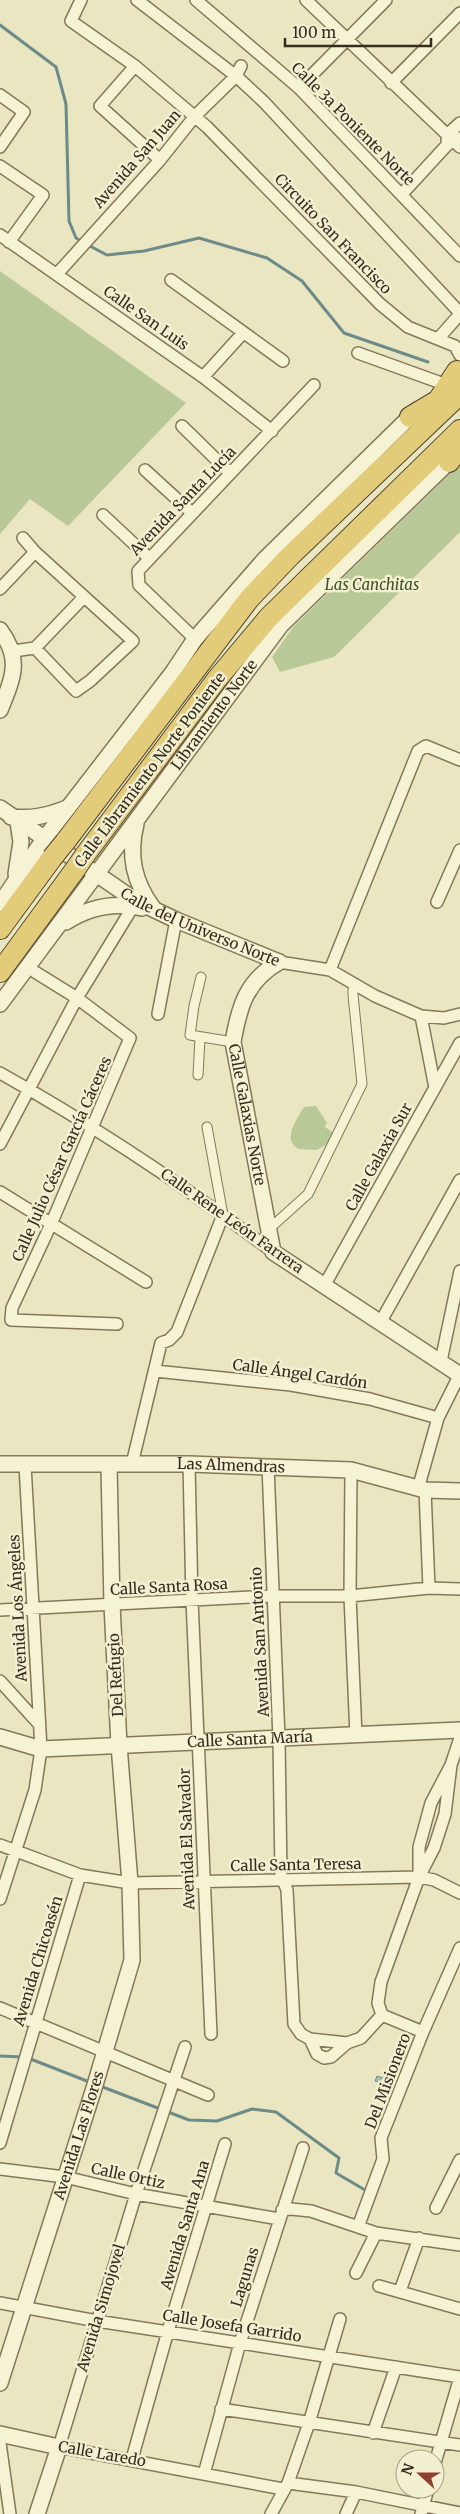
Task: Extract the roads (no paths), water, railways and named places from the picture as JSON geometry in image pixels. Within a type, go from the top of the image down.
[{"type":"highway","name":"Calle Libramiento Norte Poniente","points":[[0,928],[250,599],[413,426],[455,377]]},
{"type":"highway","name":"Calle Libramiento Norte Poniente","points":[[0,972],[216,679],[269,617],[452,452],[460,430]]},
{"type":"highway","points":[[452,452],[460,438]]},
{"type":"street","name":"Circuito San Francisco","points":[[82,0],[71,21],[135,66],[195,116],[380,304],[408,328],[455,346],[455,377]]},
{"type":"street","points":[[137,0],[239,71],[270,109],[460,314],[438,339]]},
{"type":"street","name":"Calle 3a Poniente Norte","points":[[196,0],[299,88],[402,194],[456,243],[460,256]]},
{"type":"street","points":[[306,0],[454,141]]},
{"type":"street","points":[[299,88],[346,38],[386,0]]},
{"type":"street","points":[[391,83],[460,13]]},
{"type":"street","points":[[135,66],[100,106],[160,160]]},
{"type":"street","name":"Avenida San Juan","points":[[57,274],[96,228],[160,160],[195,116],[239,71]]},
{"type":"street","points":[[0,95],[24,112],[0,147]]},
{"type":"street","points":[[402,194],[454,141],[460,123]]},
{"type":"street","points":[[0,166],[43,195],[5,238]]},
{"type":"street","name":"Calle San Luis","points":[[5,238],[203,377],[272,431]]},
{"type":"street","points":[[171,280],[283,361]]},
{"type":"street","points":[[203,377],[243,333]]},
{"type":"street","points":[[358,353],[455,377]]},
{"type":"street","name":"Avenida Santa Lucía","points":[[195,639],[138,583],[138,571],[148,558],[272,431],[314,385]]},
{"type":"street","points":[[182,426],[230,473]]},
{"type":"street","points":[[0,904],[44,839],[173,672],[195,639],[265,559],[413,426]]},
{"type":"street","name":"Libramiento Norte","points":[[0,1004],[97,876],[137,818],[281,625],[452,452]]},
{"type":"street","points":[[145,470],[192,513]]},
{"type":"street","points":[[103,515],[148,558]]},
{"type":"street","points":[[23,538],[35,552],[133,641],[90,681],[76,690],[35,648]]},
{"type":"street","points":[[0,589],[35,552]]},
{"type":"street","points":[[13,651],[35,648],[84,597]]},
{"type":"street","points":[[0,630],[13,651],[14,672],[0,710]]},
{"type":"street","points":[[330,970],[418,751],[426,746],[460,760]]},
{"type":"street","points":[[9,816],[30,818],[49,816],[68,808]]},
{"type":"street","points":[[9,816],[21,842],[19,862],[13,885]]},
{"type":"street","name":"Calle del Universo Norte","points":[[9,816],[97,876],[155,911],[279,962],[330,970],[358,986],[421,1016]]},
{"type":"street","points":[[0,1144],[77,998],[137,900],[132,867],[131,842],[137,818]]},
{"type":"street","points":[[437,902],[460,850]]},
{"type":"street","points":[[59,926],[94,908],[137,900]]},
{"type":"street","points":[[158,1014],[176,920]]},
{"type":"street","name":"Calle Galaxias Norte","points":[[273,1252],[233,1042],[238,1011],[249,989],[266,970],[279,962]]},
{"type":"street","points":[[35,972],[77,998]]},
{"type":"street","points":[[201,977],[190,1035],[233,1042]]},
{"type":"street","points":[[269,1229],[308,1194],[362,1084],[353,995],[354,990],[358,986]]},
{"type":"street","name":"Calle Julio César García Cáceres","points":[[77,998],[130,1038],[52,1222],[12,1308],[11,1320],[116,1324]]},
{"type":"street","points":[[436,1088],[421,1016],[444,1018],[460,1014]]},
{"type":"street","points":[[198,1074],[200,1038]]},
{"type":"street","name":"Calle Galaxia Sur","points":[[324,1286],[460,1043]]},
{"type":"street","name":"Calle Rene León Farrera","points":[[0,1073],[93,1128],[223,1215],[273,1252],[460,1375]]},
{"type":"street","points":[[132,1464],[161,1343],[169,1340],[177,1332],[223,1215],[207,1127]]},
{"type":"street","points":[[380,1323],[460,1180]]},
{"type":"street","points":[[0,1192],[52,1222],[146,1282]]},
{"type":"street","points":[[440,1361],[460,1271]]},
{"type":"street","points":[[0,1302],[12,1308]]},
{"type":"street","name":"Calle Ángel Cardón","points":[[155,1370],[291,1385],[370,1399],[438,1418]]},
{"type":"street","points":[[429,1588],[421,1490],[438,1418],[460,1375]]},
{"type":"street","name":"Las Almendras","points":[[0,1464],[108,1466],[189,1464],[351,1470],[421,1490],[460,1491]]},
{"type":"street","name":"Avenida El Salvador","points":[[189,1464],[202,1882],[211,2034]]},
{"type":"street","name":"Avenida Los Ángeles","points":[[0,1898],[35,1790],[41,1749],[25,1465]]},
{"type":"street","name":"Del Refugio","points":[[108,1466],[119,1745],[130,1884]]},
{"type":"street","name":"Avenida San Antonio","points":[[268,1466],[272,1596],[280,1738],[281,1875],[287,1890],[294,2024],[301,2034],[310,2039]]},
{"type":"street","points":[[351,1470],[350,1596],[356,1736]]},
{"type":"street","name":"Calle Santa Rosa","points":[[0,1610],[272,1596],[350,1596],[429,1588],[460,1589]]},
{"type":"street","points":[[0,1681],[39,1724]]},
{"type":"street","name":"Calle Santa María","points":[[0,1737],[41,1749],[460,1730]]},
{"type":"street","points":[[419,1877],[419,1847],[431,1803],[451,1764],[460,1738]]},
{"type":"street","points":[[423,2032],[382,2015],[378,2003],[381,1982],[419,1877],[434,1848],[445,1814],[451,1764]]},
{"type":"street","name":"Calle Santa Teresa","points":[[0,1845],[80,1875],[130,1884],[419,1877],[434,1880],[460,1893]]},
{"type":"street","name":"Avenida Chicoasén","points":[[0,2143],[80,1875]]},
{"type":"street","name":"Avenida Las Flores","points":[[0,2383],[105,2052],[132,1960],[130,1884]]},
{"type":"street","name":"Del Misionero","points":[[358,2228],[383,2159],[381,2138],[423,2032],[460,1948]]},
{"type":"street","points":[[0,2008],[208,2096]]},
{"type":"street","points":[[310,2039],[317,2054],[324,2058],[331,2057],[347,2043],[361,2038],[382,2015]]},
{"type":"street","points":[[310,2039],[347,2043]]},
{"type":"street","name":"Avenida Simojovel","points":[[37,2514],[136,2194],[185,2047]]},
{"type":"street","name":"Avenida Santa Ana","points":[[132,2459],[168,2331],[225,2144]]},
{"type":"street","name":"Lagunas","points":[[204,2474],[240,2343],[303,2148]]},
{"type":"street","points":[[436,2208],[460,2160]]},
{"type":"street","name":"Calle Ortiz","points":[[0,2169],[65,2177],[136,2194],[206,2207],[281,2215],[291,2209],[311,2211],[376,2233],[460,2244]]},
{"type":"street","points":[[356,2273],[376,2233]]},
{"type":"street","points":[[400,2291],[419,2238]]},
{"type":"street","points":[[379,2286],[460,2309]]},
{"type":"street","name":"Calle Josefa Garrido","points":[[0,2303],[97,2321],[460,2377]]},
{"type":"street","points":[[272,2514],[309,2423],[331,2356],[340,2319]]},
{"type":"street","points":[[373,2433],[396,2366]]},
{"type":"street","points":[[439,2449],[460,2377]]},
{"type":"street","points":[[221,2409],[373,2433],[441,2440],[460,2445]]},
{"type":"street","name":"Calle Laredo","points":[[0,2434],[204,2474],[285,2486],[356,2492],[422,2510],[460,2513]]},
{"type":"street","points":[[0,2443],[10,2514]]},
{"type":"street","points":[[346,2514],[356,2492]]},
{"type":"water","points":[[385,2074],[391,2076],[387,2086],[375,2081],[377,2076],[383,2078]]},
{"type":"waterway","points":[[0,25],[56,67],[66,104],[69,221],[76,238],[83,242]]},
{"type":"waterway","points":[[88,245],[107,255],[144,251],[199,238],[267,258],[302,281],[344,333],[428,362]]},
{"type":"waterway","points":[[0,2056],[22,2057]]},
{"type":"waterway","points":[[28,2058],[92,2083]]},
{"type":"waterway","points":[[100,2086],[189,2120],[217,2121],[252,2109],[276,2112],[339,2158],[336,2173],[365,2190]]},
{"type":"park label","name":"Las Canchitas","points":[[372,585]]}]
